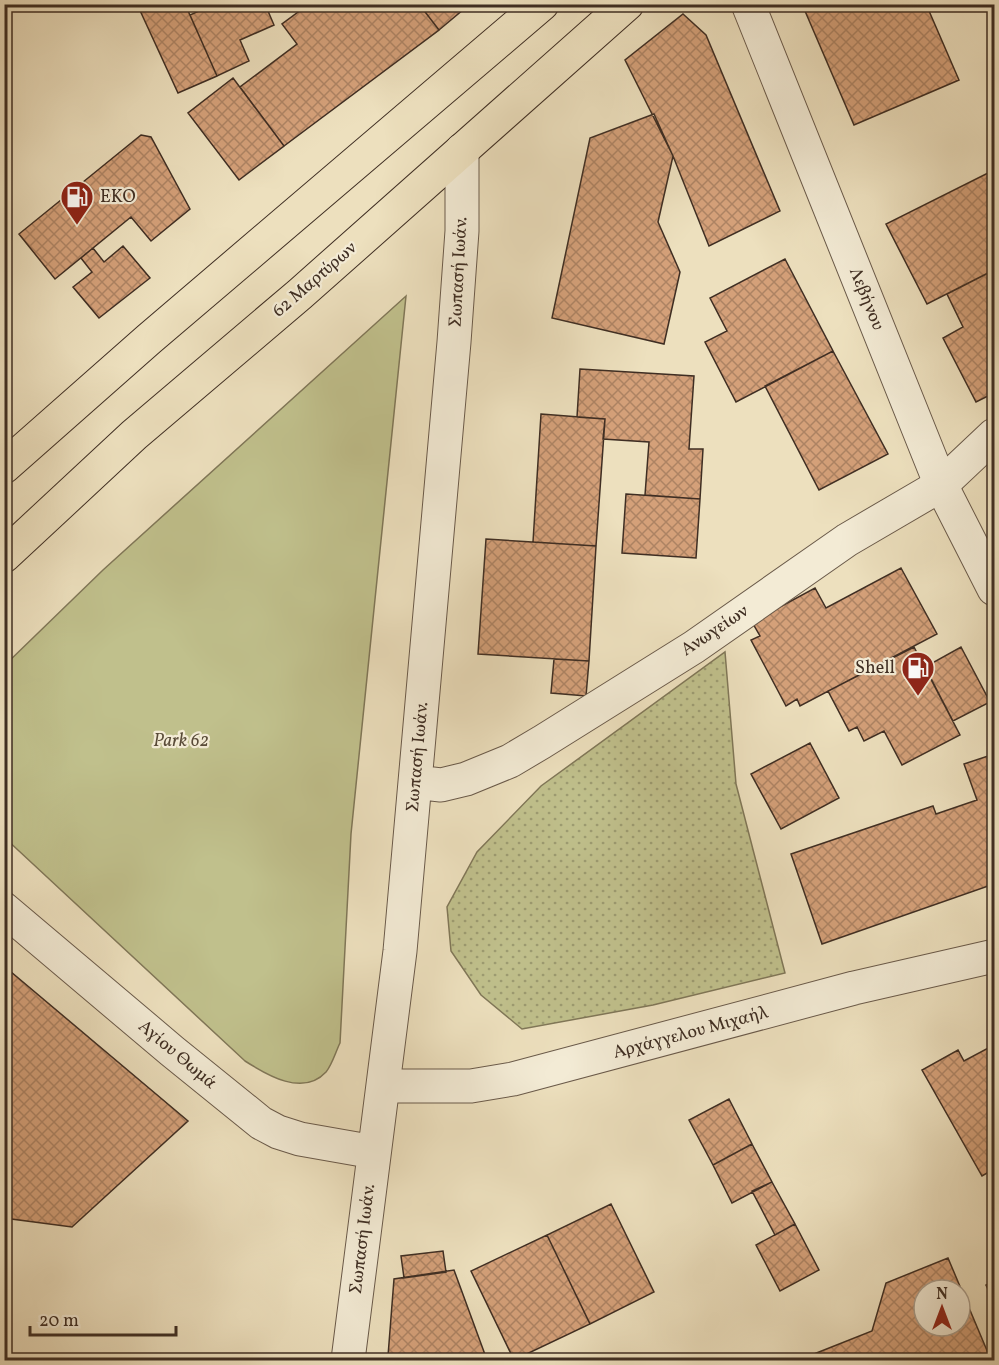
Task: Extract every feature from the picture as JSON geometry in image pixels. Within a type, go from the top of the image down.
[{"type":"main road","points":[[4,467],[158,332],[542,4]]},
{"type":"main road","name":"62 Μαρτύρων","points":[[4,556],[134,435],[300,294],[627,4]]},
{"type":"street","name":"Λεβήνου","points":[[748,4],[941,485],[994,589]]},
{"type":"street","name":"Σωπασή Ιωάν.","points":[[348,1360],[400,951],[454,342],[462,231],[462,150]]},
{"type":"street","name":"Ανωγείων","points":[[415,782],[441,785],[458,781],[510,760],[694,646],[847,540],[941,485],[994,435]]},
{"type":"street","name":"Αγίου Θωμά","points":[[4,909],[172,1052],[261,1123],[278,1132],[300,1139],[374,1152]]},
{"type":"street","name":"Αρχάγγελου Μιχαήλ","points":[[384,1086],[471,1086],[513,1079],[854,988],[994,956]]},
{"type":"green space","name":"Park 62","points":[[406,296],[351,834],[340,1043],[326,1072],[307,1083],[296,1083],[274,1077],[245,1061],[5,838],[5,665],[103,570]]},
{"type":"green space","points":[[725,652],[736,784],[785,973],[653,1005],[522,1029],[481,995],[451,951],[447,907],[477,852],[541,786]]},
{"type":"building","points":[[110,4],[125,4],[113,10]]},
{"type":"building","points":[[137,4],[185,4],[217,76],[178,93]]},
{"type":"building","points":[[214,4],[265,4],[274,25],[240,40],[249,61],[217,76],[190,15]]},
{"type":"building","points":[[309,4],[419,4],[439,30],[284,146],[240,87],[297,44],[282,24]]},
{"type":"building","points":[[419,4],[470,4],[439,30]]},
{"type":"building","points":[[802,4],[926,4],[959,80],[854,125]]},
{"type":"building","points":[[683,14],[706,35],[780,211],[709,246],[673,156],[625,60]]},
{"type":"building","points":[[233,78],[284,146],[239,180],[188,113]]},
{"type":"building","points":[[654,114],[673,156],[658,222],[680,272],[664,344],[552,318],[590,138]]},
{"type":"building","points":[[141,135],[151,137],[190,209],[151,241],[131,217],[55,279],[19,234]]},
{"type":"building","points":[[994,170],[994,270],[927,304],[886,224]]},
{"type":"building","points":[[123,246],[150,278],[99,318],[73,287],[92,272],[81,258],[93,248],[104,262]]},
{"type":"building","points":[[785,259],[833,351],[736,402],[705,342],[727,331],[710,298]]},
{"type":"building","points":[[994,270],[994,393],[976,402],[943,338],[963,327],[947,294]]},
{"type":"building","points":[[833,351],[888,454],[819,490],[765,386]]},
{"type":"building","points":[[580,369],[694,376],[689,449],[703,449],[700,499],[645,495],[649,442],[603,439],[605,419],[577,417]]},
{"type":"building","points":[[541,414],[605,419],[596,546],[533,542]]},
{"type":"building","points":[[626,494],[700,499],[696,558],[622,553]]},
{"type":"building","points":[[486,539],[596,546],[589,661],[478,654]]},
{"type":"building","points":[[901,568],[937,634],[800,706],[797,699],[786,706],[751,640],[760,636],[752,622],[815,588],[826,608]]},
{"type":"building","points":[[914,647],[960,735],[902,765],[884,731],[864,741],[857,727],[849,731],[828,691]]},
{"type":"building","points":[[961,647],[990,702],[953,721],[925,667]]},
{"type":"building","points":[[554,659],[589,661],[586,696],[551,693]]},
{"type":"building","points":[[810,743],[839,798],[781,829],[751,774]]},
{"type":"building","points":[[994,754],[994,884],[822,944],[791,854],[933,806],[936,814],[977,800],[964,764]]},
{"type":"building","points":[[4,966],[188,1121],[72,1227],[4,1218]]},
{"type":"building","points":[[992,1046],[994,1050],[994,1169],[982,1176],[922,1070],[958,1050],[964,1061]]},
{"type":"building","points":[[729,1099],[752,1144],[713,1165],[689,1120]]},
{"type":"building","points":[[752,1144],[772,1182],[732,1203],[713,1165]]},
{"type":"building","points":[[772,1182],[795,1224],[775,1235],[752,1191]]},
{"type":"building","points":[[611,1204],[654,1292],[590,1324],[547,1235]]},
{"type":"building","points":[[795,1224],[819,1270],[780,1291],[756,1245]]},
{"type":"building","points":[[547,1235],[590,1324],[514,1360],[471,1271]]},
{"type":"building","points":[[443,1251],[446,1272],[404,1278],[401,1256]]},
{"type":"building","points":[[948,1258],[956,1278],[912,1278],[912,1338],[972,1338],[972,1315],[991,1360],[811,1360],[809,1356],[872,1331],[886,1283]]},
{"type":"building","points":[[454,1270],[487,1360],[419,1360],[388,1356],[394,1279]]},
{"type":"building","points":[[994,1281],[994,1302],[986,1285]]},
{"type":"place","name":"ΕΚΟ","points":[[77,226]]},
{"type":"place","name":"Shell","points":[[918,697]]}]
